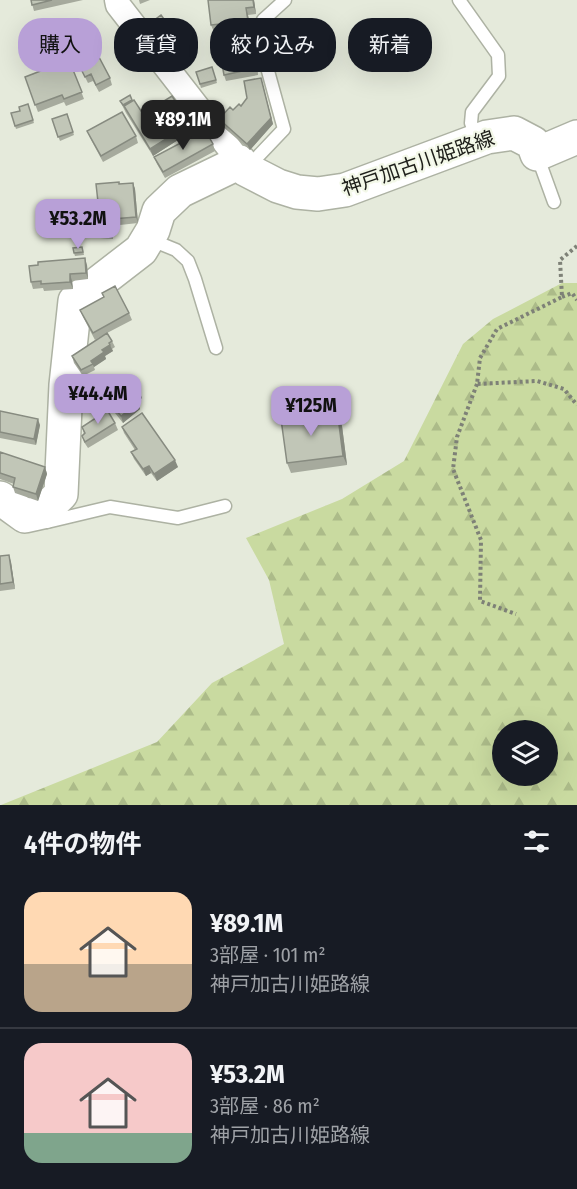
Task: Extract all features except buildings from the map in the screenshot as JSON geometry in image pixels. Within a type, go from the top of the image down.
[{"type":"main road","name":"神戸加古川姫路線","points":[[242,166],[278,186],[297,192],[318,194],[345,190],[487,137],[514,132],[533,143],[537,154]]},
{"type":"main road","points":[[537,154],[577,137]]},
{"type":"main road","points":[[13,507],[44,512],[61,495],[66,385],[75,302],[141,250],[153,230],[159,211],[180,191],[242,166]]},
{"type":"street","points":[[117,0],[118,5],[242,166]]},
{"type":"lane","points":[[242,166],[284,129],[261,42],[263,20],[285,0]]},
{"type":"lane","points":[[459,0],[498,55],[499,76],[472,112],[471,123],[477,141]]},
{"type":"lane","points":[[537,154],[554,202]]},
{"type":"lane","points":[[148,238],[176,250],[188,261],[216,348]]},
{"type":"lane","points":[[13,507],[47,522],[110,507],[178,518],[225,506]]},
{"type":"path","points":[[562,297],[560,260],[577,246]]},
{"type":"path","points":[[516,614],[480,602],[481,540],[453,469],[457,437],[477,384],[480,358],[497,329],[572,293],[577,300]]},
{"type":"path","points":[[477,384],[537,381],[564,389],[577,405]]},
{"type":"green space","points":[[562,283],[577,283],[577,805],[1,805],[157,742],[212,683],[284,644],[269,580],[246,538],[342,499],[404,461],[463,344],[493,319]]}]
